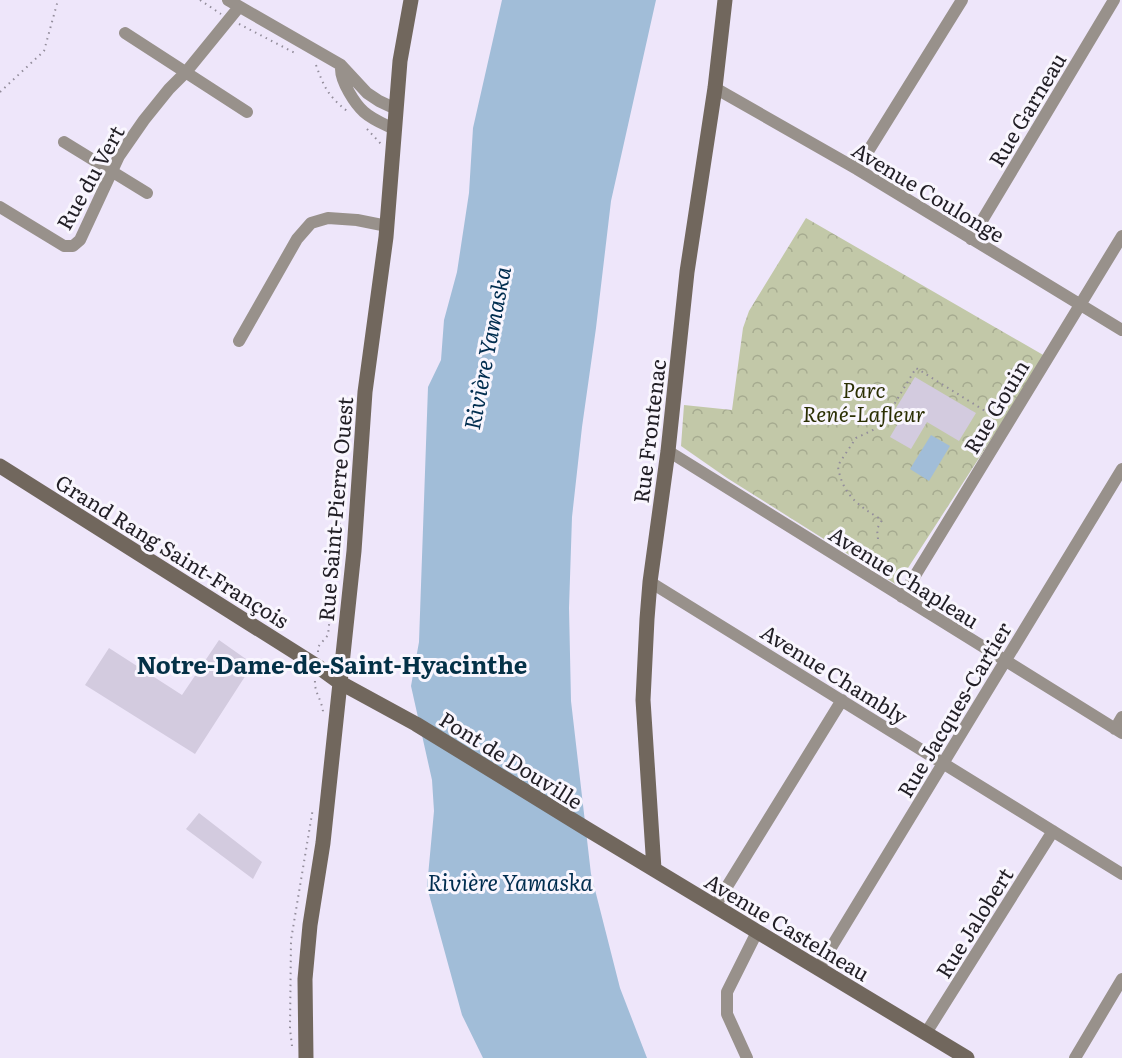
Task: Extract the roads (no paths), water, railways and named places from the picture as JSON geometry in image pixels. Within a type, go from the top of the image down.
[{"type":"main road","name":"Rue Saint-Pierre Ouest","points":[[306,1058],[305,979],[310,924],[323,843],[354,551],[365,392],[387,225],[400,61],[411,0]]},
{"type":"main road","name":"Rue Frontenac","points":[[654,869],[643,700],[650,582],[668,452],[687,272],[715,88],[725,0]]},
{"type":"main road","name":"Grand Rang Saint-François","points":[[0,466],[339,682],[416,724]]},
{"type":"main road","name":"Pont de Douville","points":[[416,724],[587,829]]},
{"type":"main road","name":"Avenue Castelneau","points":[[587,829],[967,1058]]},
{"type":"street","points":[[857,169],[962,0]]},
{"type":"street","name":"Rue Garneau","points":[[971,239],[1114,0]]},
{"type":"street","points":[[234,4],[341,65],[367,93],[396,109]]},
{"type":"street","name":"Rue du Vert","points":[[0,207],[64,246],[73,246],[80,240],[119,156],[169,89],[230,20],[234,4]]},
{"type":"street","points":[[125,33],[247,112]]},
{"type":"street","points":[[341,65],[341,76],[363,111],[374,120],[394,129]]},
{"type":"street","name":"Avenue Coulonge","points":[[715,88],[857,169],[1122,330]]},
{"type":"street","points":[[64,142],[147,193]]},
{"type":"street","points":[[239,341],[297,239],[310,223],[328,218],[357,219],[387,225]]},
{"type":"street","name":"Rue Gouin","points":[[902,597],[1122,236]]},
{"type":"street","name":"Avenue Chapleau","points":[[668,452],[1118,731]]},
{"type":"street","name":"Rue Jacques-Cartier","points":[[818,969],[1122,469]]},
{"type":"street","name":"Avenue Chambly","points":[[650,582],[1122,874]]},
{"type":"street","points":[[715,906],[842,700]]},
{"type":"street","points":[[1118,731],[1122,717]]},
{"type":"street","name":"Rue Jalobert","points":[[926,1033],[1053,831]]},
{"type":"street","points":[[747,1058],[727,1014],[727,992],[757,932]]},
{"type":"street","points":[[1075,1058],[1122,979]]},
{"type":"water","name":"Rivière Yamaska","points":[[502,0],[656,0],[611,201],[572,517],[569,608],[571,701],[591,874],[620,988],[647,1058],[483,1058],[462,1015],[427,887],[434,811],[432,780],[411,686],[419,642],[428,387],[441,360],[444,320],[457,272],[469,193],[473,128]]},
{"type":"water","points":[[931,435],[950,446],[929,481],[910,469]]},
{"type":"district","name":"Notre-Dame-de-Saint-Hyacinthe","points":[[332,663]]},
{"type":"park label","name":"Parc René-Lafleur","points":[[864,400]]}]
